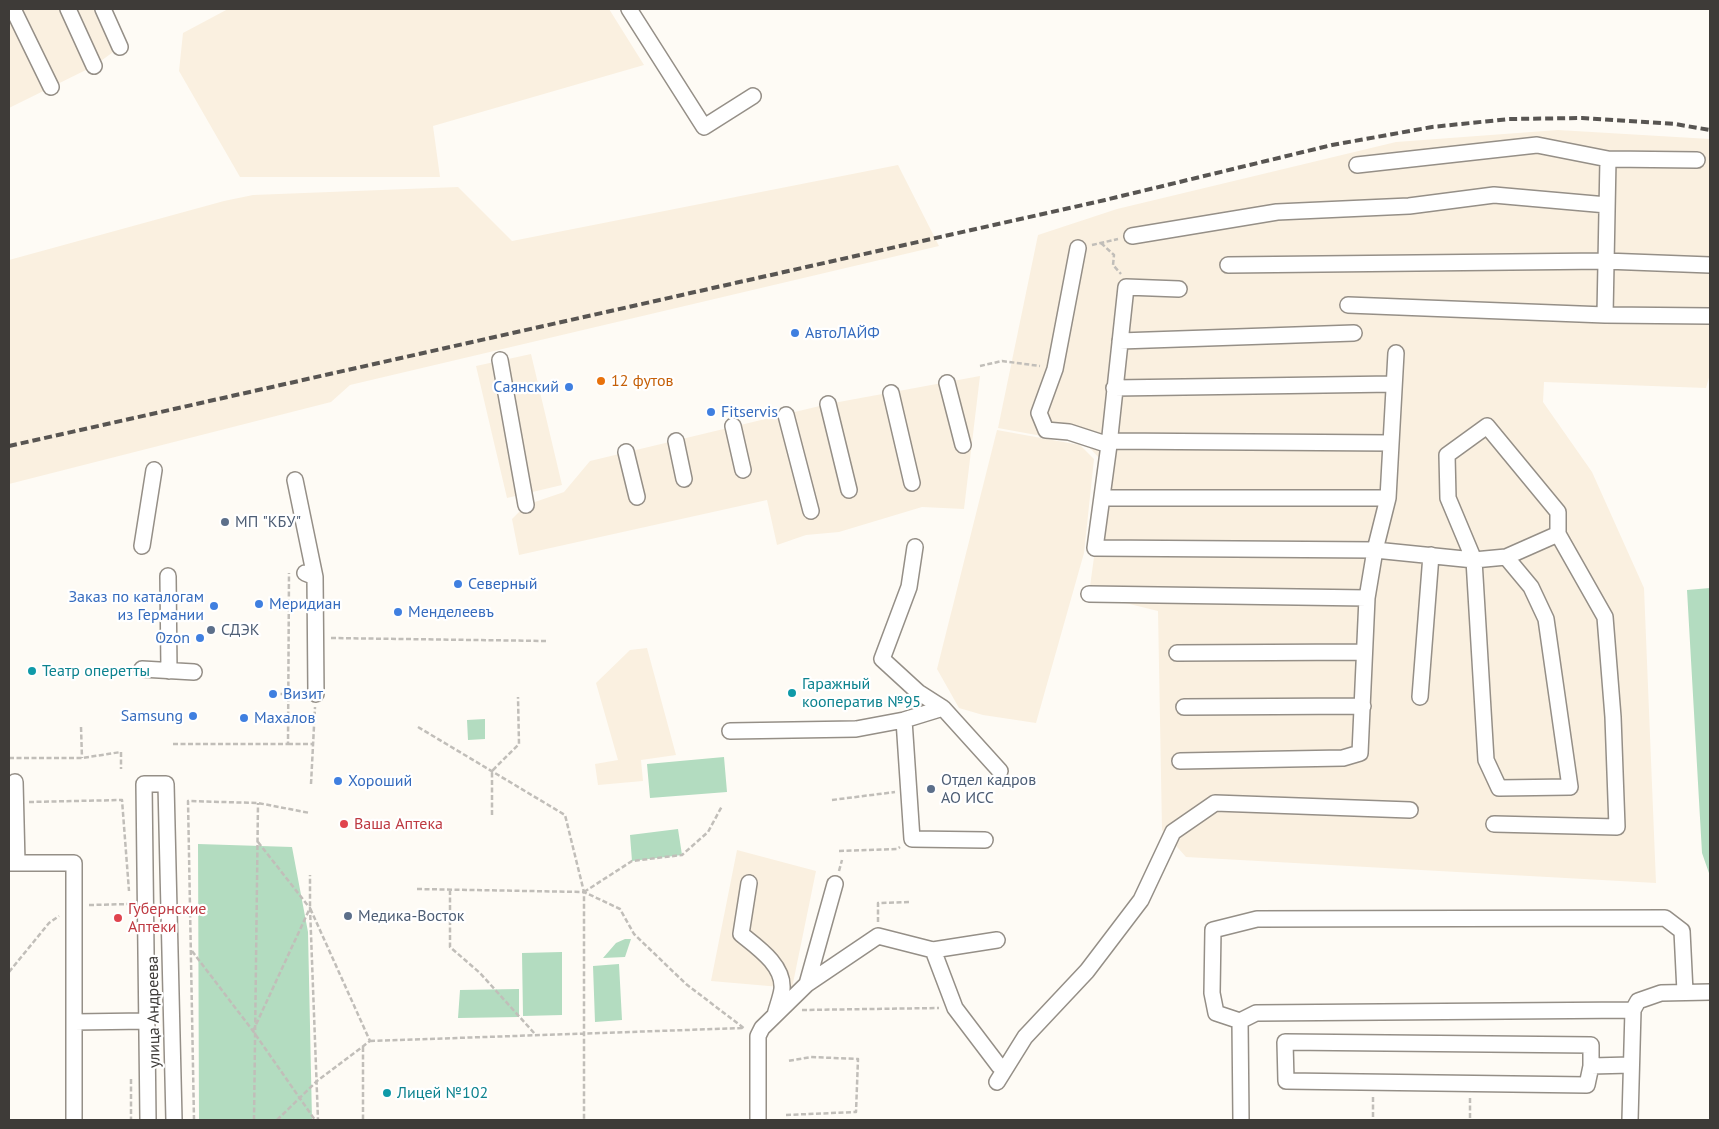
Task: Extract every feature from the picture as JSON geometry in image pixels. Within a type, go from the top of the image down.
[{"type":"street","points":[[13,9],[51,87]]},
{"type":"street","points":[[68,9],[94,66]]},
{"type":"street","points":[[103,9],[120,47]]},
{"type":"street","points":[[629,9],[704,126],[754,96]]},
{"type":"street","points":[[1357,165],[1537,145],[1608,158],[1697,160]]},
{"type":"street","points":[[1605,315],[1608,158]]},
{"type":"street","points":[[1132,236],[1277,212],[1408,206],[1494,195],[1607,205]]},
{"type":"street","points":[[1078,248],[1055,369],[1039,413],[1046,430],[1069,432],[1109,443],[1391,443]]},
{"type":"street","points":[[1228,266],[1605,261],[1710,265]]},
{"type":"street","points":[[1179,289],[1126,287],[1109,443],[1095,548],[1375,550],[1474,560],[1506,557],[1558,534]]},
{"type":"street","points":[[1348,305],[1605,315],[1710,316]]},
{"type":"street","points":[[1120,341],[1354,333]]},
{"type":"street","points":[[1180,761],[1343,758],[1360,753],[1363,706],[1363,652],[1367,598],[1375,550],[1388,498],[1396,353]]},
{"type":"street","points":[[500,360],[526,505]]},
{"type":"street","points":[[947,383],[963,445]]},
{"type":"street","points":[[1114,388],[1394,384]]},
{"type":"street","points":[[891,393],[912,483]]},
{"type":"street","points":[[828,404],[849,490]]},
{"type":"street","points":[[786,415],[811,511]]},
{"type":"street","points":[[733,426],[743,470]]},
{"type":"street","points":[[1494,824],[1617,826],[1613,716],[1605,618],[1558,534],[1558,512],[1487,426],[1447,455],[1448,498],[1474,560],[1486,760],[1499,788],[1570,787],[1546,619],[1531,587],[1506,557]]},
{"type":"street","points":[[676,441],[684,479]]},
{"type":"street","points":[[626,452],[637,497]]},
{"type":"street","points":[[142,546],[154,470]]},
{"type":"street","points":[[295,480],[310,575],[317,638],[316,694]]},
{"type":"street","points":[[1102,498],[1388,498]]},
{"type":"street","points":[[915,547],[910,587],[882,660],[918,692],[944,708],[1000,771]]},
{"type":"street","points":[[1420,697],[1431,555]]},
{"type":"street","points":[[168,576],[169,671]]},
{"type":"street","points":[[1089,594],[1367,598]]},
{"type":"street","points":[[1177,653],[1363,652]]},
{"type":"street","points":[[142,670],[194,672]]},
{"type":"street","points":[[1184,707],[1363,706]]},
{"type":"street","points":[[730,731],[856,729],[904,720],[944,708]]},
{"type":"street","points":[[904,720],[912,839],[985,840]]},
{"type":"street","points":[[15,782],[13,863],[74,863],[74,1120]]},
{"type":"street","name":"улица Андреева","points":[[148,1120],[144,784],[166,784],[174,1120]]},
{"type":"street","points":[[997,1082],[1025,1036],[1087,971],[1141,900],[1173,832],[1215,803],[1410,810]]},
{"type":"street","points":[[749,884],[740,934],[763,952],[778,971],[782,987],[775,1016]]},
{"type":"street","points":[[807,984],[835,884]]},
{"type":"street","points":[[1633,1010],[1256,1013],[1240,1021],[1216,1013],[1212,993],[1213,930],[1257,919],[1665,918],[1682,931],[1685,992]]},
{"type":"street","points":[[758,1120],[758,1036],[762,1028],[807,984],[878,936],[933,950],[998,940]]},
{"type":"street","points":[[933,950],[955,1008],[999,1066]]},
{"type":"street","points":[[1630,1120],[1633,1010],[1638,1001],[1661,993],[1710,992]]},
{"type":"street","points":[[74,1022],[147,1021]]},
{"type":"street","points":[[1240,1021],[1241,1120]]},
{"type":"street","points":[[1285,1042],[1591,1045],[1591,1066],[1587,1085],[1372,1083],[1286,1081],[1285,1042]]},
{"type":"street","points":[[1591,1066],[1631,1065]]},
{"type":"path","points":[[1078,248],[1132,236]]},
{"type":"path","points":[[1101,243],[1114,256],[1113,265]]},
{"type":"path","points":[[980,366],[1002,361],[1055,369]]},
{"type":"path","points":[[288,744],[289,573]]},
{"type":"path","points":[[317,638],[546,641]]},
{"type":"path","points":[[273,694],[316,694],[311,784]]},
{"type":"path","points":[[492,815],[492,772],[519,744],[518,697]]},
{"type":"path","points":[[81,728],[82,758]]},
{"type":"path","points":[[418,728],[565,815],[584,892],[584,1120]]},
{"type":"path","points":[[173,744],[314,744]]},
{"type":"path","points":[[9,758],[82,758],[121,752],[121,769]]},
{"type":"path","points":[[832,800],[909,790]]},
{"type":"path","points":[[15,803],[122,800],[130,904]]},
{"type":"path","points":[[194,1120],[188,801],[258,802],[310,813]]},
{"type":"path","points":[[254,1120],[253,1031],[258,802]]},
{"type":"path","points":[[584,892],[632,861],[682,855],[708,832],[722,806]]},
{"type":"path","points":[[258,841],[310,908],[370,1041]]},
{"type":"path","points":[[840,851],[897,849]]},
{"type":"path","points":[[310,875],[317,1081],[316,1120]]},
{"type":"path","points":[[418,889],[584,892],[620,909],[634,934],[680,978],[745,1028],[748,1036]]},
{"type":"path","points":[[450,890],[450,947],[480,973],[535,1034]]},
{"type":"path","points":[[878,936],[878,903],[910,902]]},
{"type":"path","points":[[253,1031],[310,908]]},
{"type":"path","points":[[191,949],[253,1031],[316,1120]]},
{"type":"path","points":[[794,1010],[955,1008]]},
{"type":"path","points":[[277,1120],[317,1081],[370,1041],[745,1028]]},
{"type":"path","points":[[362,1047],[363,1120]]},
{"type":"path","points":[[786,1115],[856,1112],[858,1059],[811,1056],[788,1061]]},
{"type":"path","points":[[131,1071],[131,1120]]},
{"type":"path","points":[[1372,1083],[1374,1120]]},
{"type":"path","points":[[1470,1084],[1470,1120]]},
{"type":"shaded area","points":[[9,9],[103,9],[120,47],[94,66],[9,108]]},
{"type":"shaded area","points":[[228,9],[609,9],[644,65],[433,126],[440,177],[240,177],[179,71],[183,33]]},
{"type":"shaded area","points":[[1558,130],[1710,139],[1710,374],[1706,388],[1544,382],[1543,402],[1592,472],[1644,588],[1656,883],[1186,857],[1162,830],[1158,611],[1089,594],[1102,498],[1101,460],[1086,444],[998,428],[1038,235],[1117,209],[1396,142]]},
{"type":"shaded area","points":[[898,165],[939,246],[350,385],[331,402],[9,484],[9,260],[224,201],[253,195],[458,187],[512,241]]},
{"type":"shaded area","points":[[531,354],[562,485],[507,498],[476,366]]},
{"type":"shaded area","points":[[980,376],[964,509],[922,507],[839,532],[806,535],[777,545],[767,500],[519,555],[512,519],[526,505],[564,492],[590,461],[828,404]]},
{"type":"shaded area","points":[[997,430],[1080,445],[1094,459],[1084,553],[1036,723],[983,715],[959,708],[937,669]]},
{"type":"shaded area","points":[[647,648],[676,755],[641,760],[643,781],[598,785],[595,764],[618,760],[596,683],[630,650]]},
{"type":"shaded area","points":[[737,850],[816,871],[792,988],[711,981]]},
{"type":"green space","points":[[1710,588],[1710,876],[1702,853],[1687,590]]},
{"type":"green space","points":[[485,719],[485,739],[468,740],[467,720]]},
{"type":"green space","points":[[724,757],[727,792],[650,798],[647,764]]},
{"type":"green space","points":[[678,829],[682,855],[632,861],[630,835]]},
{"type":"green space","points":[[198,844],[292,847],[308,932],[312,1120],[199,1120]]},
{"type":"green space","points":[[625,939],[631,939],[625,957],[603,958],[616,943]]},
{"type":"green space","points":[[562,952],[562,1015],[523,1016],[522,953]]},
{"type":"green space","points":[[619,964],[622,1020],[595,1022],[593,966]]},
{"type":"green space","points":[[519,989],[519,1017],[458,1018],[460,990]]},
{"type":"railway","points":[[9,446],[1105,200],[1332,145],[1432,127],[1509,119],[1582,118],[1675,124],[1710,130]]},
{"type":"place","name":"АвтоЛАЙФ","points":[[795,333]]},
{"type":"place","name":"12 футов","points":[[601,381]]},
{"type":"place","name":"Саянский","points":[[569,387]]},
{"type":"place","name":"Fitservis","points":[[711,412]]},
{"type":"place","name":"МП \"КБУ\"","points":[[225,522]]},
{"type":"place","name":"Северный","points":[[458,584]]},
{"type":"place","name":"Меридиан","points":[[259,604]]},
{"type":"place","name":"Заказ по каталогам из Германии","points":[[214,606]]},
{"type":"place","name":"Менделеевъ","points":[[398,612]]},
{"type":"place","name":"СДЭК","points":[[211,630]]},
{"type":"place","name":"Ozon","points":[[200,638]]},
{"type":"place","name":"Театр оперетты","points":[[32,671]]},
{"type":"place","name":"Гаражный кооператив №95","points":[[792,693]]},
{"type":"place","name":"Визит","points":[[273,694]]},
{"type":"place","name":"Samsung","points":[[193,716]]},
{"type":"place","name":"Махалов","points":[[244,718]]},
{"type":"place","name":"Хороший","points":[[338,781]]},
{"type":"place","name":"Отдел кадров АО ИСС","points":[[931,789]]},
{"type":"place","name":"Ваша Аптека","points":[[344,824]]},
{"type":"place","name":"Медика-Восток","points":[[348,916]]},
{"type":"place","name":"Губернские Аптеки","points":[[118,918]]},
{"type":"place","name":"Лицей №102","points":[[387,1093]]}]
